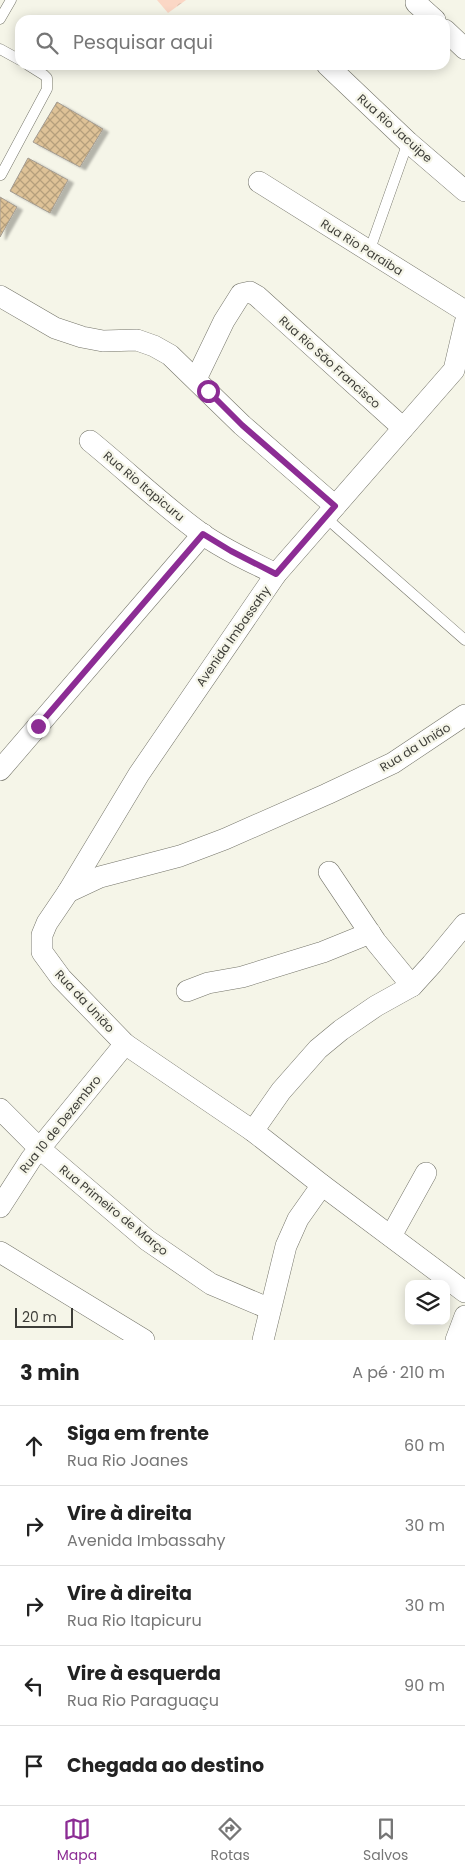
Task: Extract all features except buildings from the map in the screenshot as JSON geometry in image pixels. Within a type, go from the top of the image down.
[{"type":"street","points":[[416,2],[429,15]]},
{"type":"street","points":[[450,35],[465,49]]},
{"type":"street","name":"Rua Rio Jacuipe","points":[[332,70],[408,142],[465,191]]},
{"type":"street","name":"Rua Rio Paraiba","points":[[259,182],[465,312]]},
{"type":"street","name":"Rua Rio São Francisco","points":[[196,380],[224,321],[241,294],[250,292],[258,296],[403,428]]},
{"type":"street","points":[[0,296],[55,328],[82,337],[103,341],[137,340],[154,346],[170,356],[330,511]]},
{"type":"street","name":"Avenida Imbassahy","points":[[68,892],[140,774],[276,574],[459,366],[465,323]]},
{"type":"street","name":"Rua Rio Itapicuru","points":[[90,442],[170,510],[203,534],[276,574]]},
{"type":"street","points":[[0,770],[203,534]]},
{"type":"street","name":"Rua da União","points":[[465,715],[393,763],[327,794],[225,839],[180,856],[100,878],[68,892],[47,923],[42,935],[42,952],[61,978],[125,1044],[253,1131],[465,1292]]},
{"type":"street","points":[[329,872],[370,933],[412,986]]},
{"type":"street","points":[[253,1131],[299,1069],[318,1049],[341,1030],[376,1006],[412,986],[465,924]]},
{"type":"street","points":[[186,991],[208,983],[242,977],[323,952],[370,933]]},
{"type":"street","name":"Rua 10 de Dezembro","points":[[0,1207],[39,1148],[125,1044]]},
{"type":"street","name":"Rua Primeiro de Março","points":[[0,1109],[39,1148],[147,1240],[211,1284],[270,1309]]},
{"type":"street","points":[[392,1236],[426,1173]]},
{"type":"street","points":[[262,1340],[286,1246],[298,1219],[322,1185]]},
{"type":"street","points":[[0,1252],[134,1338]]},
{"type":"street","points":[[456,1340],[465,1316]]},
{"type":"lane","points":[[0,19],[11,0]]},
{"type":"lane","points":[[0,49],[15,57]]},
{"type":"lane","points":[[1,175],[46,90],[47,78],[36,70]]},
{"type":"lane","points":[[369,252],[408,142]]},
{"type":"lane","points":[[330,511],[465,640]]},
{"type":"green space","points":[[157,0],[186,0],[168,13]]},
{"type":"route","points":[[38,726],[203,534],[276,574],[335,506],[242,425],[208,391]]}]
